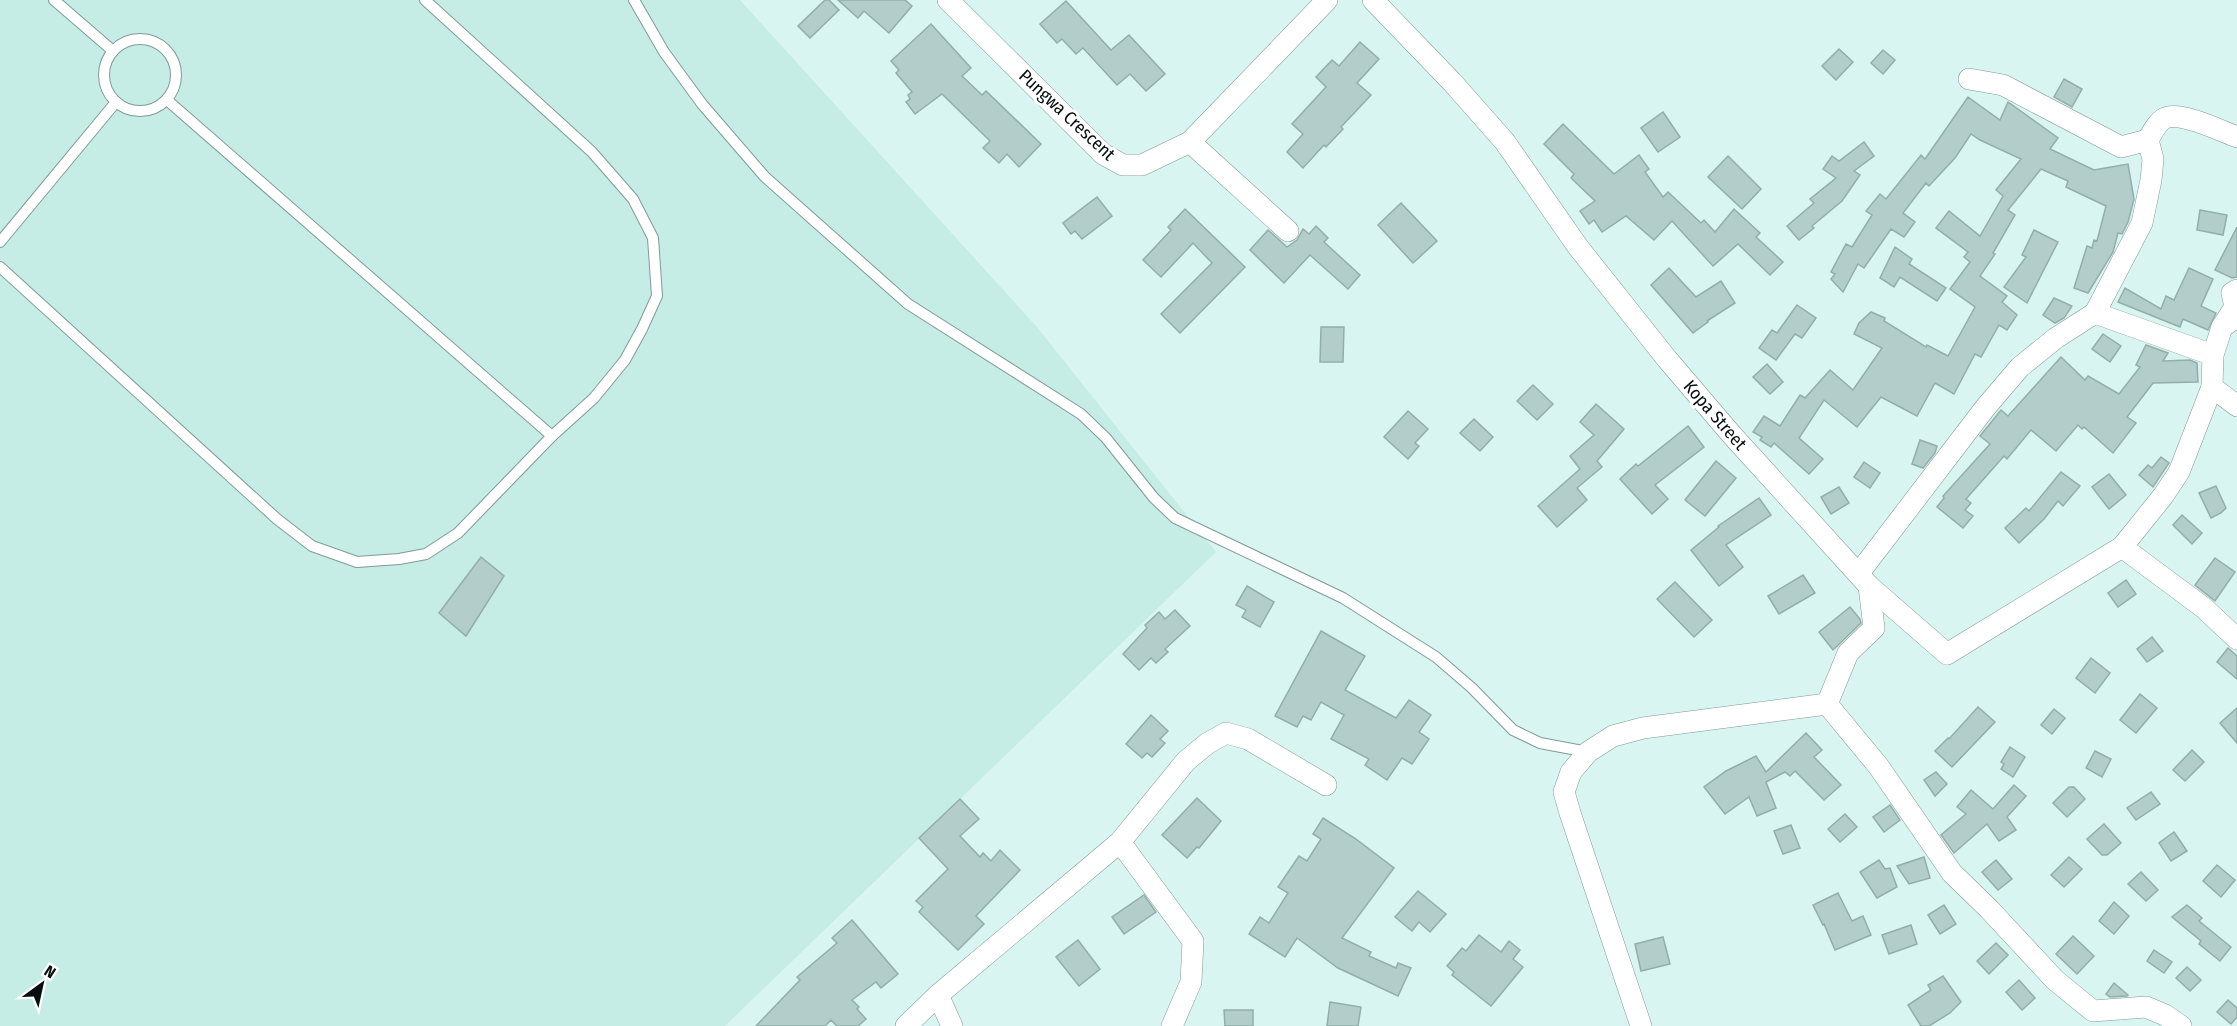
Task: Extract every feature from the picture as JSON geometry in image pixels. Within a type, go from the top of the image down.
[{"type":"street","name":"Pungwa Crescent","points":[[948,0],[1103,154],[1123,165],[1142,165],[1190,142],[1327,0]]},
{"type":"street","name":"Kopa Street","points":[[1372,0],[1452,82],[1505,142],[1578,247],[1731,434],[1864,579],[1947,654],[2122,547]]},
{"type":"street","points":[[1970,79],[2003,85],[2121,147],[2148,140],[2164,118],[2174,116],[2237,137]]},
{"type":"street","points":[[1827,704],[1848,653],[1874,628],[1864,579],[1985,408],[2020,367],[2056,338],[2096,312],[2142,223],[2153,159],[2148,140]]},
{"type":"street","points":[[1190,142],[1288,231]]},
{"type":"street","points":[[2237,290],[2232,293],[2235,307],[2213,355],[2212,387],[2179,472],[2122,547],[2204,608],[2237,639]]},
{"type":"street","points":[[2096,312],[2213,355]]},
{"type":"street","points":[[2212,387],[2237,406]]},
{"type":"street","points":[[1641,1026],[1564,792],[1570,772],[1588,752],[1613,736],[1643,728],[1827,704]]},
{"type":"street","points":[[1827,704],[1879,767],[1952,873],[2055,980],[2094,1011],[2145,1007],[2165,1015],[2181,1026]]},
{"type":"street","points":[[906,1026],[938,995],[1120,842],[1186,761],[1208,743],[1226,733],[1248,739],[1326,785]]},
{"type":"street","points":[[1120,842],[1193,941],[1191,982],[1173,1026]]},
{"type":"street","points":[[938,995],[952,1026]]},
{"type":"lane","points":[[54,0],[113,51]]},
{"type":"lane","points":[[0,267],[277,519],[312,546],[357,562],[399,559],[426,554],[458,533],[552,436],[600,391],[625,360],[657,296],[653,238],[633,199],[592,152],[425,0]]},
{"type":"lane","points":[[634,0],[664,52],[702,104],[765,177],[908,304],[1081,414],[1106,438],[1154,498],[1174,518],[1343,598],[1436,657],[1472,688],[1513,730],[1540,743],[1588,752]]},
{"type":"lane","points":[[142,39],[158,44],[170,54],[176,69],[175,86],[167,100],[156,108],[142,112],[129,110],[116,102],[108,91],[104,77],[106,64],[113,51],[126,42],[142,39]]},
{"type":"lane","points":[[167,100],[552,436]]},
{"type":"lane","points":[[0,242],[116,102]]},
{"type":"shaded area","points":[[0,0],[740,0],[1037,327],[1216,552],[725,1026],[0,1026]]},
{"type":"building","points":[[825,0],[829,0],[839,10],[810,38],[798,26]]},
{"type":"building","points":[[838,0],[905,0],[912,6],[889,33],[864,11],[858,18]]},
{"type":"building","points":[[1066,1],[1111,50],[1129,35],[1165,74],[1146,91],[1130,74],[1117,85],[1083,48],[1076,54],[1062,39],[1057,43],[1040,24]]},
{"type":"building","points":[[931,24],[971,68],[962,76],[982,95],[986,91],[1041,144],[1019,167],[1007,154],[999,163],[983,148],[990,141],[942,94],[915,114],[906,102],[910,99],[908,95],[912,92],[896,73],[899,70],[891,61]]},
{"type":"building","points":[[1360,42],[1379,59],[1357,83],[1371,95],[1341,127],[1343,129],[1326,147],[1324,145],[1303,168],[1287,152],[1303,134],[1292,124],[1326,87],[1316,77],[1332,60],[1339,66]]},
{"type":"building","points":[[1839,49],[1853,62],[1836,80],[1822,66]]},
{"type":"building","points":[[1883,50],[1895,60],[1883,74],[1871,63]]},
{"type":"building","points":[[2064,79],[2082,89],[2072,107],[2054,97]]},
{"type":"building","points":[[1968,97],[2000,120],[2008,102],[2058,138],[2050,149],[2094,170],[2128,164],[2134,199],[2128,222],[2122,234],[2118,233],[2113,252],[2088,293],[2074,288],[2087,246],[2092,248],[2094,240],[2097,241],[2106,206],[2066,187],[2068,181],[2041,169],[2008,210],[2015,215],[1993,253],[1995,254],[1980,276],[2007,296],[2002,302],[2017,315],[2007,330],[1999,325],[1981,357],[1975,354],[1954,394],[1935,383],[1917,416],[1881,397],[1857,427],[1824,400],[1799,438],[1823,459],[1809,474],[1774,443],[1771,447],[1760,440],[1762,437],[1753,432],[1764,416],[1780,426],[1800,395],[1805,398],[1830,370],[1853,390],[1882,348],[1854,334],[1859,323],[1871,312],[1885,318],[1884,321],[1926,347],[1927,345],[1948,356],[1975,307],[1950,289],[1970,262],[1964,257],[1968,252],[1936,228],[1949,211],[1980,236],[2003,196],[1996,190],[2021,159],[1971,134],[1955,158],[1929,186],[1926,183],[1903,213],[1915,222],[1904,237],[1891,229],[1864,268],[1858,264],[1843,292],[1831,279],[1835,274],[1831,272],[1846,244],[1852,247],[1872,215],[1866,211],[1880,194],[1886,199],[1921,155],[1925,159]]},
{"type":"building","points":[[1663,112],[1680,137],[1658,152],[1641,128]]},
{"type":"building","points":[[1563,124],[1614,174],[1639,155],[1649,169],[1645,172],[1663,197],[1668,192],[1701,223],[1704,220],[1715,232],[1734,209],[1760,233],[1756,237],[1783,262],[1770,275],[1738,244],[1713,266],[1672,221],[1654,240],[1626,216],[1602,232],[1594,220],[1589,224],[1580,211],[1595,201],[1571,178],[1574,174],[1544,144]]},
{"type":"building","points":[[1864,142],[1874,156],[1854,171],[1860,175],[1842,201],[1799,240],[1787,226],[1814,203],[1810,199],[1836,178],[1823,169],[1832,156],[1839,161]]},
{"type":"building","points":[[1728,156],[1761,189],[1742,209],[1708,177]]},
{"type":"building","points":[[1097,197],[1112,216],[1082,239],[1075,231],[1071,234],[1063,223]]},
{"type":"building","points":[[1401,203],[1437,241],[1413,263],[1378,225]]},
{"type":"building","points":[[1185,209],[1245,267],[1180,333],[1161,314],[1212,263],[1193,243],[1161,277],[1143,260],[1171,230],[1168,227]]},
{"type":"building","points":[[2200,210],[2227,215],[2223,235],[2197,230]]},
{"type":"building","points":[[1316,226],[1328,238],[1324,242],[1360,275],[1348,289],[1310,255],[1284,283],[1250,250],[1268,230],[1287,247],[1297,240],[1303,229],[1309,234]]},
{"type":"building","points":[[2237,227],[2237,277],[2232,278],[2215,270]]},
{"type":"building","points":[[2034,230],[2058,242],[2027,303],[2004,287],[2026,257],[2022,255]]},
{"type":"building","points":[[1895,247],[1912,259],[1909,264],[1946,288],[1937,301],[1900,277],[1894,287],[1880,278]]},
{"type":"building","points":[[1669,268],[1696,297],[1721,281],[1735,303],[1693,333],[1651,285]]},
{"type":"building","points":[[2189,268],[2213,279],[2201,306],[2216,313],[2208,330],[2183,319],[2180,327],[2118,302],[2125,288],[2161,309],[2166,296],[2174,300]]},
{"type":"building","points":[[2054,298],[2072,306],[2064,318],[2055,323],[2043,315]]},
{"type":"building","points":[[1797,305],[1816,318],[1802,338],[1795,334],[1776,360],[1759,348],[1772,330],[1777,333]]},
{"type":"building","points":[[1321,327],[1344,327],[1343,362],[1320,362]]},
{"type":"building","points":[[2103,334],[2121,346],[2110,362],[2092,349]]},
{"type":"building","points":[[2146,345],[2168,353],[2163,361],[2190,360],[2197,363],[2198,382],[2153,383],[2127,417],[2136,423],[2113,453],[2084,427],[2082,429],[2078,425],[2056,451],[2031,430],[2007,459],[2004,456],[1966,499],[1971,503],[1965,510],[1973,516],[1963,528],[1937,507],[1944,498],[1943,496],[1990,444],[1980,436],[2001,410],[2008,416],[2061,357],[2085,380],[2088,376],[2119,394],[2140,367],[2136,365]]},
{"type":"building","points":[[1767,364],[1783,382],[1770,394],[1753,377]]},
{"type":"building","points":[[1533,385],[1553,404],[1537,420],[1517,401]]},
{"type":"building","points":[[1596,404],[1624,429],[1597,461],[1602,467],[1577,488],[1587,500],[1557,527],[1538,506],[1580,469],[1570,456],[1594,435],[1580,422]]},
{"type":"building","points":[[1408,411],[1428,429],[1415,443],[1419,446],[1408,459],[1384,437]]},
{"type":"building","points":[[1474,419],[1493,437],[1480,451],[1460,433]]},
{"type":"building","points":[[1688,426],[1704,447],[1655,485],[1668,499],[1652,514],[1620,479],[1636,464],[1638,466]]},
{"type":"building","points":[[1920,440],[1937,446],[1935,453],[1923,468],[1912,464]]},
{"type":"building","points":[[2161,457],[2169,463],[2153,487],[2139,475],[2148,465],[2152,468]]},
{"type":"building","points":[[1716,461],[1736,478],[1705,516],[1685,500]]},
{"type":"building","points":[[1864,462],[1880,473],[1870,488],[1854,477]]},
{"type":"building","points":[[2061,472],[2080,486],[2063,506],[2058,501],[2044,519],[2019,543],[2005,528],[2026,508],[2029,511]]},
{"type":"building","points":[[2109,474],[2126,495],[2109,509],[2092,487]]},
{"type":"building","points":[[2216,486],[2226,508],[2211,518],[2199,493]]},
{"type":"building","points":[[1839,487],[1849,503],[1831,514],[1821,497]]},
{"type":"building","points":[[1759,498],[1771,515],[1726,545],[1743,567],[1719,586],[1691,550],[1718,526]]},
{"type":"building","points":[[2182,515],[2202,533],[2192,544],[2173,525]]},
{"type":"building","points":[[481,557],[504,576],[466,636],[439,613]]},
{"type":"building","points":[[2215,558],[2235,572],[2215,601],[2195,585]]},
{"type":"building","points":[[1803,575],[1815,593],[1779,614],[1768,596]]},
{"type":"building","points":[[2126,580],[2136,594],[2118,607],[2108,593]]},
{"type":"building","points":[[1675,582],[1712,620],[1694,637],[1657,599]]},
{"type":"building","points":[[1247,586],[1274,602],[1260,627],[1242,617],[1246,610],[1236,605]]},
{"type":"building","points":[[1850,607],[1861,623],[1833,650],[1819,632]]},
{"type":"building","points":[[1175,610],[1190,626],[1165,649],[1168,652],[1156,663],[1151,658],[1139,670],[1123,654],[1147,628],[1145,625],[1159,612],[1165,619]]},
{"type":"building","points":[[1321,631],[1365,656],[1345,690],[1396,718],[1409,700],[1431,715],[1419,732],[1429,739],[1412,764],[1402,758],[1387,780],[1365,765],[1369,759],[1331,739],[1344,715],[1321,702],[1311,720],[1303,716],[1297,727],[1275,716]]},
{"type":"building","points":[[2152,637],[2163,651],[2147,662],[2137,649]]},
{"type":"building","points":[[2228,648],[2237,656],[2237,679],[2217,662]]},
{"type":"building","points":[[2091,658],[2110,673],[2095,693],[2076,678]]},
{"type":"building","points":[[2140,694],[2157,708],[2136,733],[2120,720]]},
{"type":"building","points":[[1978,707],[1995,722],[1952,767],[1935,751]]},
{"type":"building","points":[[2237,708],[2237,743],[2220,723]]},
{"type":"building","points":[[2054,709],[2065,718],[2052,734],[2041,725]]},
{"type":"building","points":[[1151,715],[1168,731],[1160,739],[1165,743],[1152,757],[1147,753],[1142,758],[1126,744]]},
{"type":"building","points":[[1806,733],[1822,750],[1814,757],[1841,785],[1824,800],[1795,771],[1790,776],[1785,772],[1766,782],[1776,808],[1757,816],[1749,797],[1725,814],[1704,787],[1726,771],[1756,756],[1766,772]]},
{"type":"building","points":[[2010,747],[2025,757],[2013,777],[2001,769],[2004,764],[2001,762]]},
{"type":"building","points":[[2192,750],[2204,762],[2185,781],[2173,770]]},
{"type":"building","points":[[2095,751],[2111,759],[2102,777],[2086,768]]},
{"type":"building","points":[[1936,772],[1947,784],[1935,796],[1924,780]]},
{"type":"building","points":[[2014,785],[2026,796],[2007,817],[2016,830],[1999,841],[1987,824],[1954,853],[1941,835],[1966,814],[1957,807],[1971,790],[1993,809]]},
{"type":"building","points":[[2069,787],[2074,787],[2085,799],[2067,817],[2053,803]]},
{"type":"building","points":[[2151,792],[2160,804],[2136,820],[2127,808]]},
{"type":"building","points":[[1197,798],[1221,821],[1199,848],[1197,847],[1187,858],[1162,835]]},
{"type":"building","points":[[960,799],[979,819],[960,836],[980,857],[983,853],[991,861],[1000,850],[1020,870],[976,916],[984,924],[958,950],[919,912],[923,907],[916,901],[948,869],[919,838]]},
{"type":"building","points":[[1890,805],[1900,820],[1884,832],[1873,817]]},
{"type":"building","points":[[1845,814],[1857,827],[1840,842],[1828,829]]},
{"type":"building","points":[[1323,818],[1356,839],[1394,868],[1342,938],[1371,952],[1369,956],[1396,968],[1398,963],[1411,968],[1398,996],[1338,968],[1297,938],[1285,957],[1249,934],[1260,917],[1269,923],[1288,893],[1278,887],[1299,856],[1307,861],[1321,839],[1313,834]]},
{"type":"building","points":[[2104,824],[2121,843],[2107,855],[2102,855],[2087,839]]},
{"type":"building","points":[[1791,825],[1800,848],[1783,854],[1774,831]]},
{"type":"building","points":[[2174,832],[2187,851],[2171,861],[2159,843]]},
{"type":"building","points":[[1924,857],[1930,878],[1909,884],[1897,866]]},
{"type":"building","points":[[2069,857],[2082,869],[2064,887],[2051,875]]},
{"type":"building","points":[[1879,860],[1885,869],[1890,868],[1897,887],[1877,898],[1860,872]]},
{"type":"building","points":[[1996,860],[2012,879],[1998,890],[1982,872]]},
{"type":"building","points":[[2217,865],[2235,880],[2221,897],[2203,881]]},
{"type":"building","points":[[2141,872],[2158,890],[2146,901],[2128,884]]},
{"type":"building","points":[[1418,891],[1446,914],[1430,932],[1419,922],[1412,931],[1395,917]]},
{"type":"building","points":[[1838,893],[1852,921],[1863,916],[1871,935],[1835,950],[1813,905]]},
{"type":"building","points":[[1144,895],[1156,912],[1124,934],[1112,917]]},
{"type":"building","points":[[2114,902],[2129,916],[2114,934],[2099,921]]},
{"type":"building","points":[[1944,905],[1956,924],[1940,934],[1928,915]]},
{"type":"building","points":[[2187,905],[2202,918],[2199,921],[2231,947],[2220,961],[2199,944],[2201,941],[2172,917]]},
{"type":"building","points":[[852,920],[898,974],[881,988],[876,982],[852,1000],[866,1019],[858,1026],[837,1026],[831,1020],[825,1026],[756,1026],[800,980],[797,977],[837,943],[832,938]]},
{"type":"building","points":[[1911,925],[1917,944],[1889,954],[1882,935]]},
{"type":"building","points":[[1479,935],[1501,952],[1509,941],[1520,950],[1513,959],[1523,967],[1491,1006],[1452,975],[1454,972],[1447,966],[1462,948],[1466,951]]},
{"type":"building","points":[[2073,936],[2094,956],[2077,974],[2056,954]]},
{"type":"building","points":[[1663,937],[1670,964],[1641,971],[1635,944]]},
{"type":"building","points":[[1078,940],[1100,969],[1079,986],[1056,957]]},
{"type":"building","points":[[1996,943],[2008,955],[1989,974],[1977,961]]},
{"type":"building","points":[[2154,950],[2172,962],[2164,973],[2147,961]]},
{"type":"building","points":[[2187,967],[2201,980],[2190,991],[2176,978]]},
{"type":"building","points":[[1943,976],[1961,1002],[1950,1013],[1929,1026],[1921,1026],[1908,1005],[1931,990],[1928,985]]},
{"type":"building","points":[[2019,980],[2035,998],[2022,1010],[2006,992]]},
{"type":"building","points":[[2114,983],[2128,995],[2110,997],[2106,994]]},
{"type":"building","points":[[2228,1000],[2237,1008],[2237,1017],[2231,1024],[2217,1012]]},
{"type":"building","points":[[1330,1002],[1361,1007],[1358,1026],[1327,1026]]},
{"type":"building","points":[[1224,1010],[1253,1010],[1253,1026],[1225,1026]]}]
